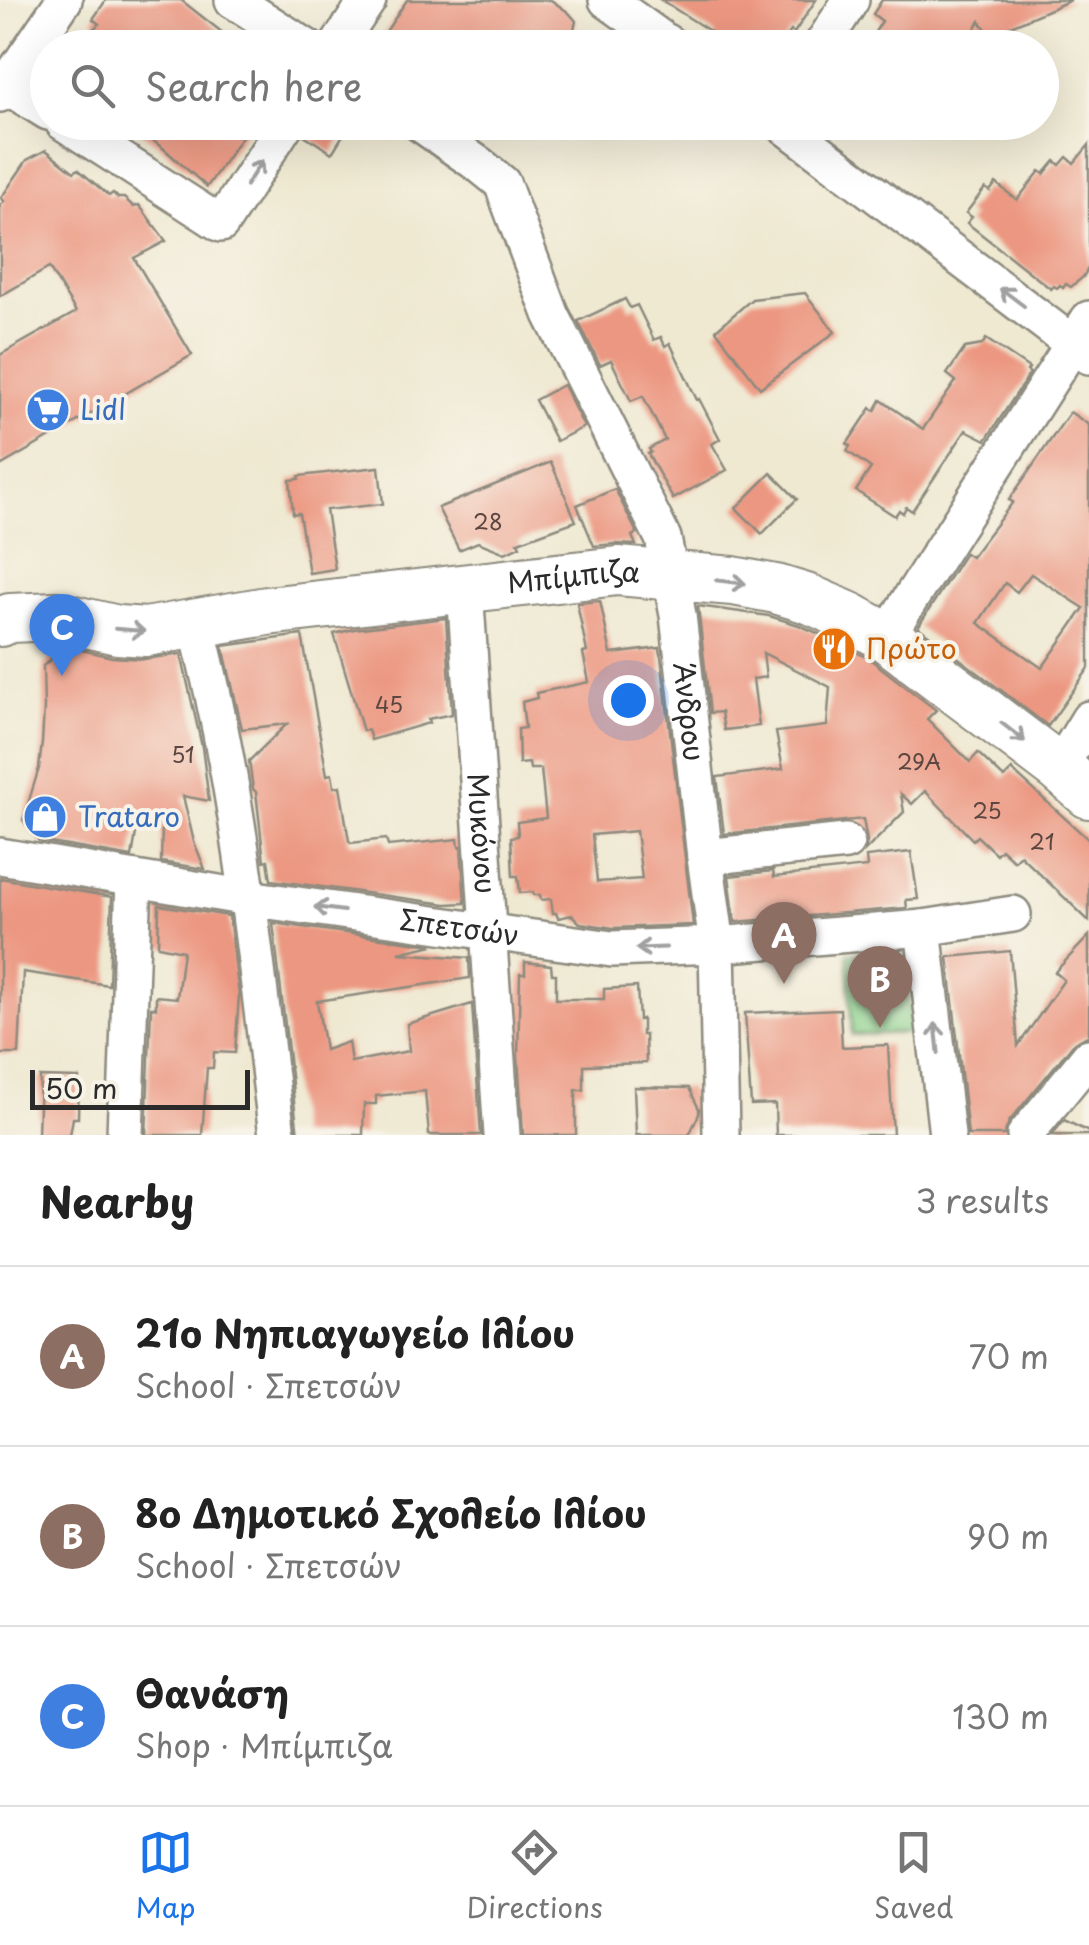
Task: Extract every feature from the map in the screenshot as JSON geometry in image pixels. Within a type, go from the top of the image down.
[{"type":"street","points":[[43,30],[64,0]]},
{"type":"street","points":[[233,0],[280,30]]},
{"type":"street","points":[[348,30],[368,0]]},
{"type":"street","points":[[608,0],[649,30]]},
{"type":"street","points":[[832,30],[851,0]]},
{"type":"street","points":[[30,48],[2,87],[30,102]]},
{"type":"street","points":[[91,140],[222,224],[276,140]]},
{"type":"street","name":"Άνδρου","points":[[444,140],[502,183],[551,314],[663,538],[672,576],[717,946],[721,1135]]},
{"type":"street","points":[[805,140],[1083,340],[886,637]]},
{"type":"street","name":"Μπίμπιζα","points":[[0,622],[56,616],[146,632],[267,611],[618,571],[733,582],[809,599],[886,637],[1074,781]]},
{"type":"street","name":"Μυκόνου","points":[[465,590],[502,1135]]},
{"type":"street","points":[[196,624],[213,687],[248,898],[277,1135]]},
{"type":"street","points":[[1074,781],[1089,719]]},
{"type":"street","points":[[705,857],[846,842]]},
{"type":"street","name":"Σπετσών","points":[[0,856],[248,898],[612,949],[717,946],[923,928],[1013,914]]},
{"type":"street","points":[[126,1135],[134,879]]},
{"type":"street","points":[[923,928],[947,1135]]},
{"type":"street","points":[[1025,1135],[1089,1057]]},
{"type":"green space","points":[[907,951],[910,1033],[852,1035],[848,953]]},
{"type":"building","points":[[106,0],[181,0],[219,30],[94,30],[99,24],[93,19]]},
{"type":"building","points":[[407,0],[551,0],[576,21],[574,30],[387,30]]},
{"type":"building","points":[[661,0],[816,0],[796,30],[708,30]]},
{"type":"building","points":[[882,0],[1071,0],[1002,30],[986,30],[980,21],[974,30],[876,30],[882,21],[873,14]]},
{"type":"building","points":[[152,140],[240,140],[207,187]]},
{"type":"building","points":[[312,140],[340,140],[332,153]]},
{"type":"building","points":[[1089,145],[1089,267],[1071,287],[1066,284],[1051,289],[967,223],[972,217],[966,213],[985,188],[990,191],[996,183],[1017,200],[1040,171],[1044,174],[1055,161],[1060,165],[1067,157],[1074,163]]},
{"type":"building","points":[[46,150],[74,172],[78,169],[109,196],[113,193],[134,207],[139,205],[166,241],[134,258],[192,355],[0,466],[0,355],[76,312],[49,268],[0,296],[0,206],[4,201],[1,198],[27,160]]},
{"type":"building","points":[[805,293],[835,332],[760,388],[716,330],[752,299]]},
{"type":"building","points":[[625,299],[630,308],[637,305],[654,340],[661,337],[665,346],[670,343],[720,439],[712,444],[727,470],[673,499],[648,454],[649,449],[665,440],[643,396],[631,401],[611,360],[600,365],[578,321]]},
{"type":"building","points":[[986,339],[1029,368],[1030,373],[986,440],[966,430],[912,511],[906,507],[895,516],[856,491],[871,468],[847,451],[847,444],[871,408],[875,411],[881,400],[923,429],[956,381],[947,374],[965,348],[982,345]]},
{"type":"building","points":[[563,385],[584,427],[556,441],[535,400]]},
{"type":"building","points":[[1070,412],[1089,425],[1089,668],[1048,726],[918,627],[965,553],[971,557],[1013,502],[1009,500]],"holes":[[[1031,574],[1084,608],[1042,668],[978,623],[1005,583],[1017,592]]]},
{"type":"building","points":[[551,462],[576,521],[518,542],[520,546],[505,553],[478,542],[459,550],[438,508]]},
{"type":"building","points":[[379,467],[383,504],[326,510],[335,569],[309,573],[299,513],[293,514],[290,480]]},
{"type":"building","points":[[771,473],[797,499],[762,534],[736,508]]},
{"type":"building","points":[[615,489],[637,533],[632,536],[636,545],[594,546],[577,505]]},
{"type":"building","points":[[600,601],[611,654],[660,648],[693,925],[613,928],[580,923],[572,915],[558,918],[551,899],[541,900],[533,892],[520,893],[518,876],[513,876],[511,837],[518,836],[517,822],[546,818],[541,769],[530,769],[529,763],[519,764],[518,729],[525,728],[522,702],[537,698],[536,693],[589,682],[577,603]],"holes":[[[636,831],[642,879],[597,882],[592,835]]]},
{"type":"building","points":[[698,606],[769,616],[838,642],[871,660],[936,710],[927,719],[970,762],[978,753],[1004,778],[1012,770],[1089,840],[1089,921],[1020,855],[1014,861],[1001,849],[996,854],[977,836],[973,840],[925,791],[912,804],[901,794],[904,812],[865,851],[863,819],[724,834],[717,777],[783,769],[776,732],[827,726],[830,687],[763,653],[766,677],[753,679],[759,726],[724,730],[721,712],[710,713]]},
{"type":"building","points":[[446,618],[452,714],[371,740],[368,730],[363,731],[334,634]]},
{"type":"building","points":[[302,635],[327,775],[332,774],[334,787],[340,786],[349,841],[386,839],[388,846],[458,839],[465,903],[446,904],[271,880],[268,860],[264,861],[249,761],[287,724],[242,729],[223,646]]},
{"type":"building","points":[[65,646],[112,657],[144,659],[181,654],[202,747],[209,801],[183,796],[205,869],[161,862],[162,823],[138,821],[132,857],[39,841],[23,820],[39,768],[43,666]]},
{"type":"building","points":[[911,852],[918,899],[906,900],[907,908],[735,922],[729,876],[773,871],[774,877],[867,867],[866,857]]},
{"type":"building","points":[[0,878],[112,897],[109,985],[23,972],[19,1054],[0,1054]]},
{"type":"building","points":[[159,905],[229,916],[239,995],[235,1053],[214,1052],[213,1068],[207,1068],[202,1135],[146,1135],[151,1007],[156,1008],[156,996],[177,998],[183,951],[158,946]]},
{"type":"building","points":[[273,923],[433,945],[399,953],[469,958],[470,978],[317,1001],[325,1050],[348,1042],[351,1062],[409,1051],[407,1024],[472,1004],[481,1135],[429,1135],[425,1091],[376,1096],[376,1104],[364,1104],[363,1135],[298,1135]]},
{"type":"building","points":[[1089,936],[1089,1035],[1073,1044],[1009,1122],[1004,1135],[968,1135],[948,957],[1010,951],[1018,1046],[1064,980],[1055,972]]},
{"type":"building","points":[[525,962],[551,965],[552,974],[556,974],[556,999],[604,999],[604,989],[637,987],[646,1063],[584,1065],[584,1090],[576,1090],[576,1135],[523,1135],[518,1056],[520,974],[525,974]]},
{"type":"building","points":[[840,1009],[842,1047],[888,1045],[893,1135],[776,1135],[775,1104],[751,1105],[745,1013]]},
{"type":"building","points":[[40,1077],[79,1078],[78,1118],[73,1118],[70,1135],[38,1135]]},
{"type":"building","points":[[634,1087],[689,1088],[699,1114],[689,1135],[636,1135]]},
{"type":"building","points":[[1064,1120],[1089,1132],[1089,1135],[1052,1135]]},
{"type":"place","name":"Lidl","points":[[48,410]]},
{"type":"place","name":"Πρώτο","points":[[834,649]]},
{"type":"place","name":"Θανάση","points":[[62,676]]},
{"type":"place","name":"Trataro","points":[[45,817]]},
{"type":"place","name":"21ο Νηπιαγωγείο Ιλίου","points":[[784,984]]},
{"type":"place","name":"8ο Δημοτικό Σχολείο Ιλίου","points":[[880,1028]]}]
